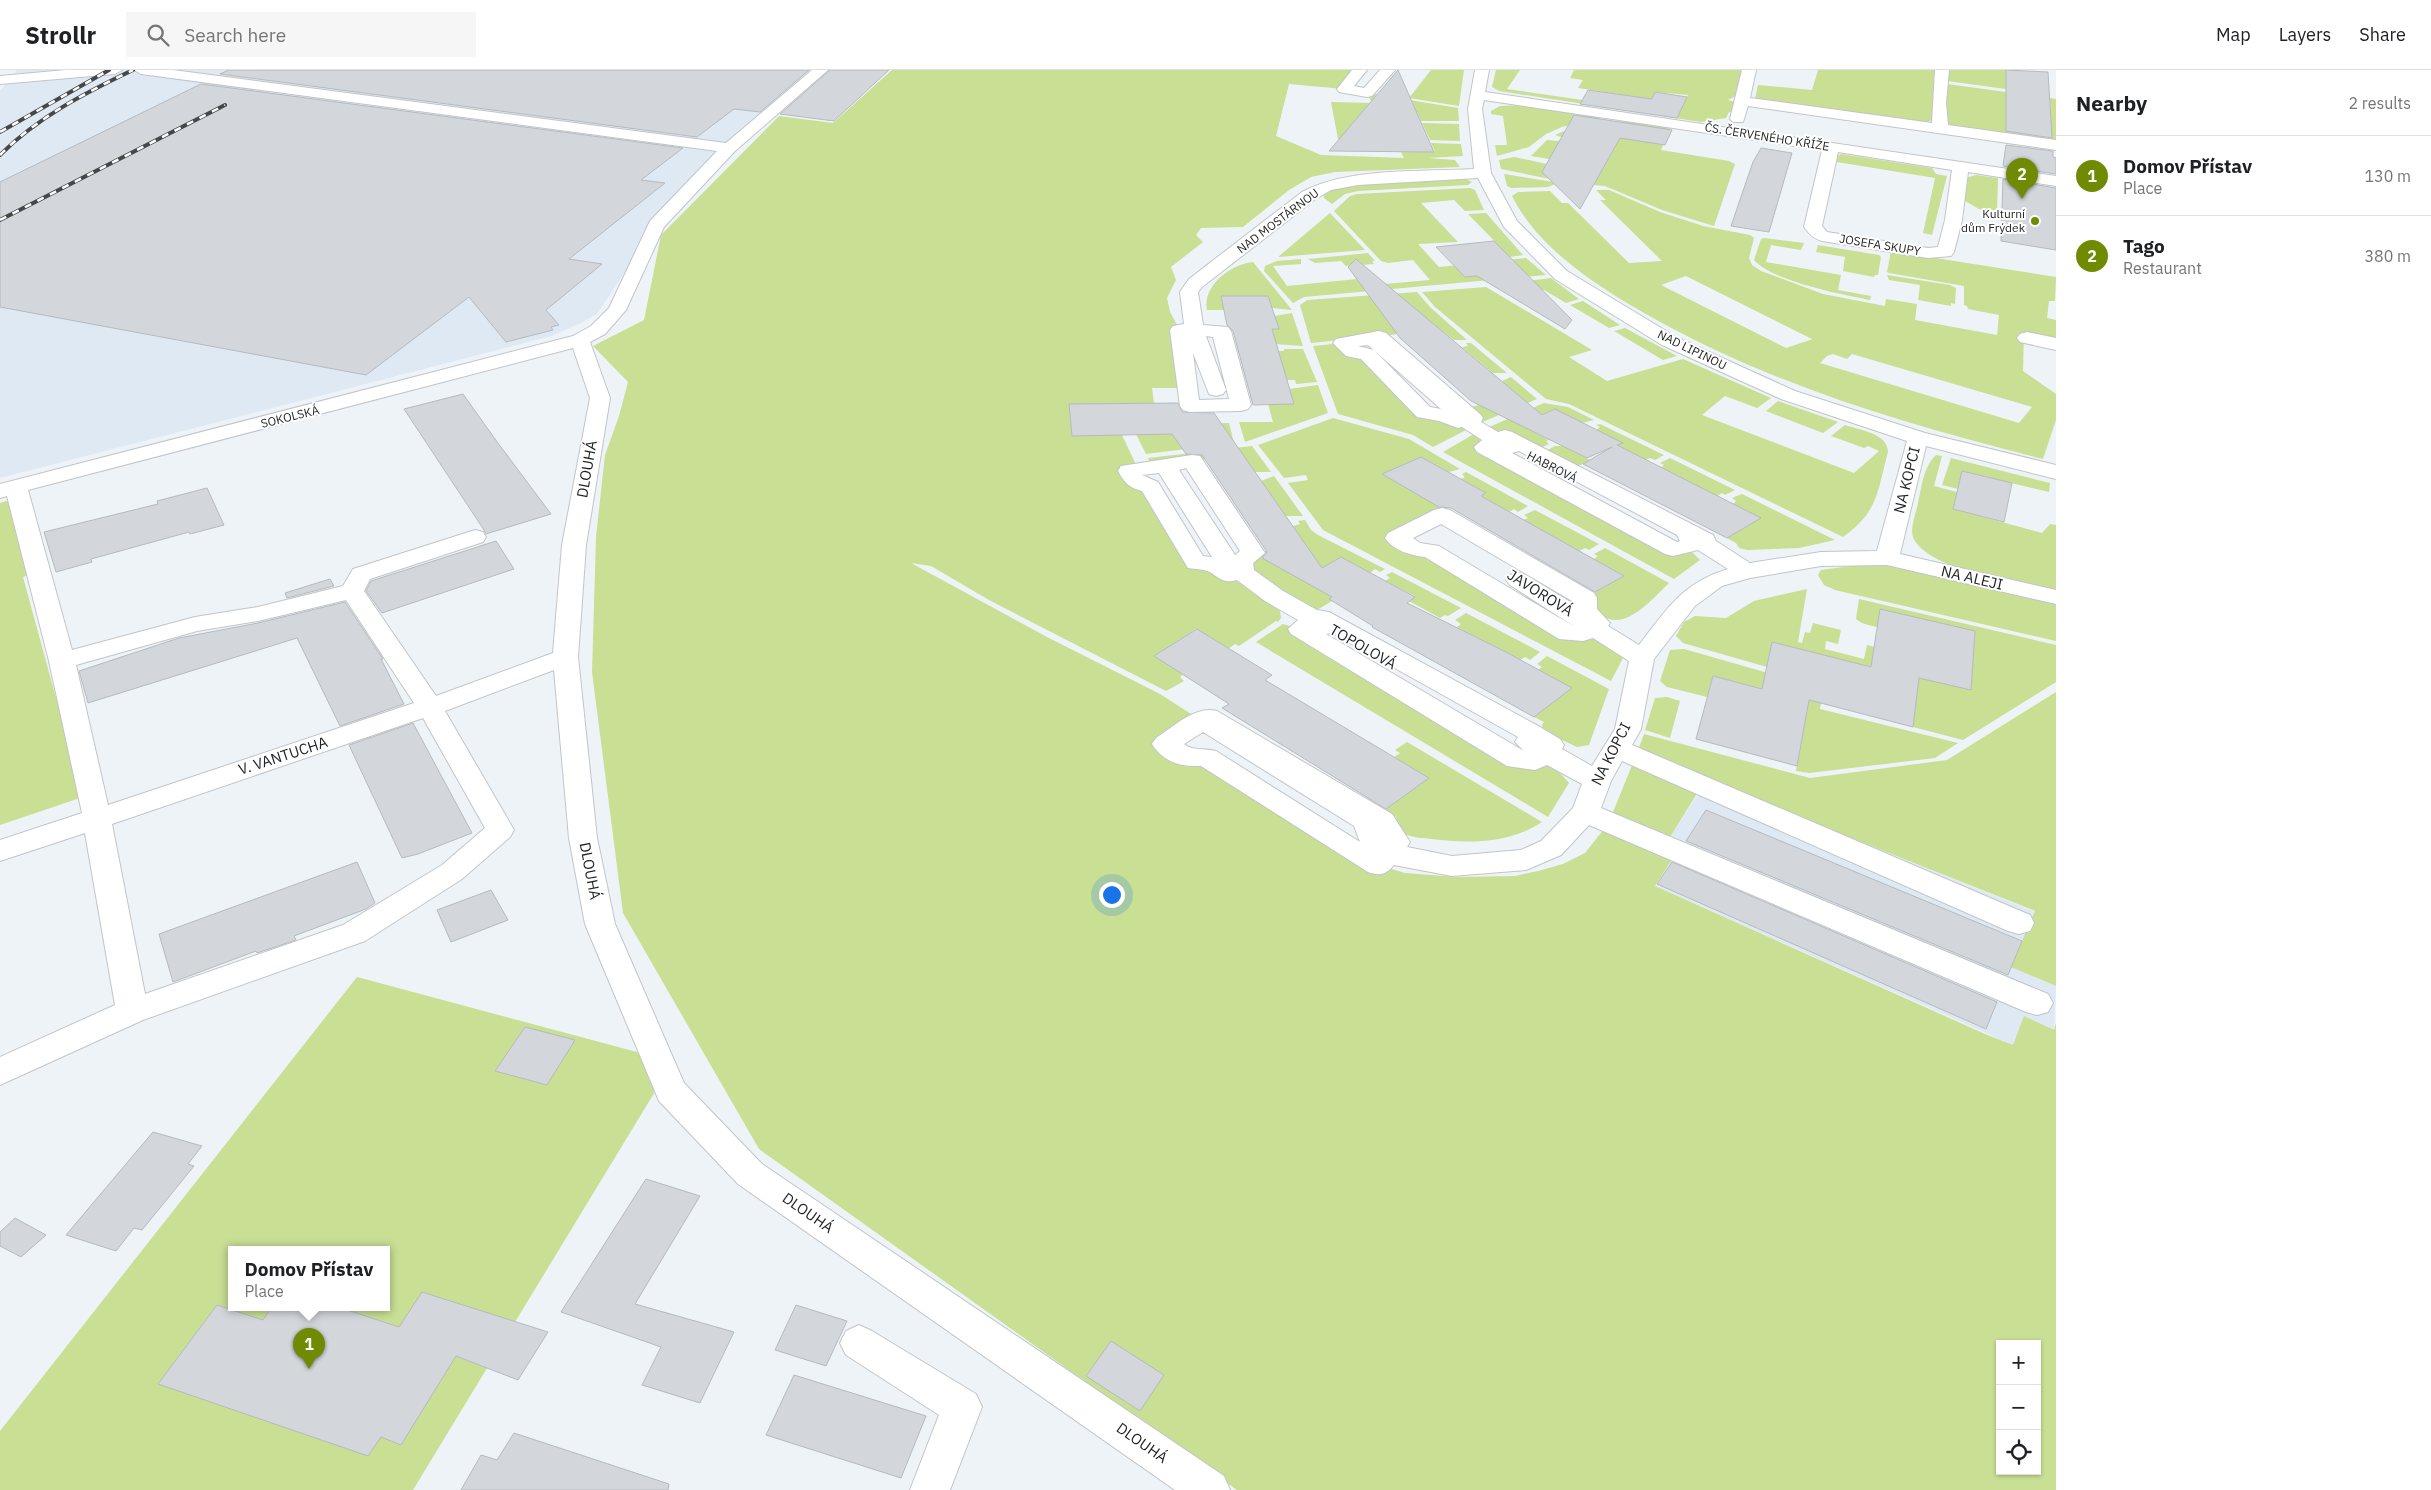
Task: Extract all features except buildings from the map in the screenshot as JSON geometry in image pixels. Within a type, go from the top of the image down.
[{"type":"street","points":[[0,80],[115,70]]},
{"type":"street","points":[[141,70],[729,148]]},
{"type":"street","points":[[580,340],[598,330],[617,310],[656,225],[729,148],[821,70]]},
{"type":"street","points":[[1360,70],[1344,89],[1367,93],[1388,70]]},
{"type":"street","points":[[1354,90],[1368,70]]},
{"type":"street","name":"NAD LIPINOU","points":[[1482,70],[1475,109],[1483,174],[1510,223],[1561,275],[1669,341],[1788,395],[1918,438],[2056,472]]},
{"type":"street","points":[[1735,132],[1749,70]]},
{"type":"street","points":[[1940,128],[1939,103],[1942,70]]},
{"type":"street","name":"ČS. ČERVENÉHO KŘÍŽE","points":[[1477,96],[1735,132],[2056,181]]},
{"type":"street","points":[[1743,101],[2056,145]]},
{"type":"street","name":"JOSEFA SKUPY","points":[[1831,147],[1813,227],[1822,236],[1928,253],[1945,252],[1949,243],[1956,211],[1961,167]]},
{"type":"street","name":"NAD MOSTÁRNOU","points":[[1216,390],[1194,330],[1189,292],[1195,283],[1308,196],[1326,186],[1358,180],[1483,174]]},
{"type":"street","points":[[2027,338],[2056,344]]},
{"type":"street","points":[[1466,420],[1458,422],[1444,415],[1424,413],[1367,354],[1353,352],[1343,343],[1373,339],[1466,420],[1477,430],[1498,440],[1506,436],[1705,540],[1701,542],[1746,571]]},
{"type":"street","name":"SOKOLSKÁ","points":[[8,489],[580,340]]},
{"type":"street","name":"DLOUHÁ","points":[[580,340],[600,398],[574,545],[565,657],[584,838],[600,924],[671,1091],[750,1174],[1210,1490]]},
{"type":"street","name":"NA KOPCI","points":[[1388,854],[1452,866],[1526,860],[1551,848],[1585,812],[1597,781],[1628,728],[1642,658],[1686,601],[1714,581],[1746,571],[1821,559],[1887,558],[1918,438]]},
{"type":"street","points":[[1192,461],[1253,553],[1244,558],[1241,563],[1243,568],[1239,570],[1228,575],[1210,563],[1196,563],[1150,487],[1135,482],[1128,470],[1192,461]]},
{"type":"street","name":"TOPOLOVÁ","points":[[1168,470],[1227,561],[1274,596],[1314,620],[1320,617],[1551,745],[1544,751],[1597,781]]},
{"type":"street","points":[[8,489],[62,661],[97,818],[132,1011]]},
{"type":"street","points":[[1442,515],[1585,598],[1583,607],[1586,614],[1598,623],[1592,626],[1583,634],[1568,634],[1431,551],[1414,549],[1396,538],[1442,515]]},
{"type":"street","name":"JAVOROVÁ","points":[[1437,529],[1642,658]]},
{"type":"street","points":[[62,661],[195,624],[258,614],[352,591],[361,574],[475,538]]},
{"type":"street","name":"NA ALEJI","points":[[1887,558],[2056,598]]},
{"type":"street","points":[[0,1072],[132,1011],[354,933],[452,872],[500,830],[430,707],[352,591]]},
{"type":"street","name":"V. VANTUCHA","points":[[0,851],[430,707],[565,657]]},
{"type":"street","points":[[1208,717],[1382,821],[1385,830],[1396,842],[1388,854],[1378,865],[1368,861],[1206,757],[1185,758],[1165,744],[1208,717]]},
{"type":"street","points":[[1207,723],[1367,821],[1372,838],[1388,854]]},
{"type":"street","points":[[1616,748],[2019,923]]},
{"type":"street","points":[[1585,812],[2037,1003]]},
{"type":"street","points":[[859,1343],[962,1407],[930,1490]]},
{"type":"shaded area","points":[[17,70],[821,70],[656,225],[597,314],[581,323],[552,336],[0,478],[0,91]]},
{"type":"shaded area","points":[[1707,780],[2035,912],[2012,967],[2056,986],[2054,1030],[2013,1045],[1655,886],[1671,863],[1660,856]]},
{"type":"green space","points":[[892,70],[1360,70],[1344,89],[1289,84],[1276,136],[1321,155],[1404,158],[1401,152],[1435,152],[1431,143],[1461,144],[1463,156],[1427,158],[1455,160],[1460,167],[1335,172],[1311,177],[1289,190],[1243,227],[1201,228],[1196,235],[1203,242],[1171,267],[1176,280],[1167,298],[1170,312],[1182,334],[1188,388],[1152,388],[1154,403],[1069,405],[1122,435],[1138,469],[1129,471],[1150,487],[1196,562],[1228,575],[1280,611],[1281,618],[1278,622],[1276,621],[1239,646],[1235,644],[1228,649],[1196,629],[1154,656],[1183,674],[1180,677],[1184,681],[1166,691],[989,600],[931,566],[911,563],[1047,637],[1160,694],[1202,721],[1165,744],[1206,757],[1378,865],[1405,873],[1457,877],[1515,876],[1563,864],[1585,853],[1604,829],[1671,861],[1655,886],[1985,1034],[2013,1045],[2024,1016],[2054,1030],[2056,1023],[2056,1490],[1237,1490],[759,1149],[623,913],[592,672],[596,537],[605,455],[619,416],[628,382],[593,346],[644,320],[661,235],[779,116],[833,123]]},
{"type":"green space","points":[[1431,70],[1464,70],[1459,106],[1409,98]]},
{"type":"green space","points":[[1496,70],[1520,70],[1507,89],[1679,114],[1688,95],[1655,92],[1652,99],[1578,88],[1583,80],[1570,78],[1574,70],[1744,70],[1738,95],[1728,100],[1735,102],[1734,113],[1729,112],[1726,118],[1701,122],[1499,91],[1492,87]]},
{"type":"green space","points":[[1818,70],[1937,70],[1932,120],[1925,123],[1755,99],[1758,85],[1812,90]]},
{"type":"green space","points":[[1948,70],[2006,70],[2006,89],[1947,81]]},
{"type":"green space","points":[[1947,84],[2006,92],[2006,115],[2023,120],[2051,124],[2050,98],[2056,99],[2056,143],[1948,126],[1944,123]]},
{"type":"green space","points":[[1367,93],[1458,108],[1459,121],[1421,121],[1417,112],[1376,112],[1388,141],[1338,139],[1331,102],[1372,103]]},
{"type":"green space","points":[[1522,105],[1575,113],[1575,115],[1605,117],[1562,127],[1546,134],[1529,147],[1497,156],[1495,145],[1507,145],[1503,116],[1491,114],[1491,111],[1500,106]]},
{"type":"green space","points":[[1629,121],[1670,127],[1661,150],[1729,161],[1735,164],[1714,226],[1662,210],[1605,186],[1570,183],[1501,169],[1499,160],[1514,157],[1547,164],[1542,173],[1582,180],[1594,157],[1609,159],[1620,137],[1570,140],[1555,135],[1591,124]]},
{"type":"green space","points":[[1422,123],[1459,124],[1460,141],[1430,140]]},
{"type":"green space","points":[[1547,140],[1569,142],[1549,159],[1531,156]]},
{"type":"green space","points":[[1841,154],[1932,168],[1936,174],[1947,176],[1932,235],[1923,233],[1935,178],[1837,162],[1836,157]]},
{"type":"green space","points":[[1504,174],[1553,182],[1555,184],[1548,187],[1511,188],[1507,186]]},
{"type":"green space","points":[[1976,175],[1998,178],[1997,213],[1979,209],[1965,201],[1965,178]]},
{"type":"green space","points":[[1451,178],[1466,179],[1472,182],[1468,185],[1358,191],[1345,194],[1332,204],[1324,198],[1323,193],[1336,186]]},
{"type":"green space","points":[[1470,188],[1475,190],[1484,210],[1465,211],[1454,200],[1421,203],[1458,242],[1418,244],[1439,267],[1526,258],[1546,275],[1304,297],[1293,303],[1264,271],[1265,266],[1277,261],[1301,259],[1301,264],[1273,266],[1287,286],[1357,279],[1362,286],[1430,280],[1413,260],[1388,263],[1381,261],[1334,211],[1350,196],[1357,194]]},
{"type":"green space","points":[[1596,190],[1609,190],[1660,212],[1703,226],[1750,235],[1754,238],[1749,258],[1752,265],[1761,271],[1823,294],[1885,306],[1886,299],[1917,304],[1915,320],[1997,335],[1999,315],[1968,309],[1964,305],[1964,286],[1887,272],[1891,251],[2056,277],[2055,301],[2049,301],[2047,318],[2056,320],[2056,338],[2024,333],[2023,371],[2056,394],[2056,420],[2043,459],[1887,416],[1836,399],[1785,380],[1687,336],[1603,288],[1567,262],[1536,231],[1512,196],[1518,192],[1550,191],[1562,203],[1568,203],[1629,263],[1662,261],[1600,200],[1606,200]],"holes":[[[1686,276],[1812,339],[1813,339],[1786,348],[1661,285]],[[1833,354],[1847,359],[1852,354],[2032,407],[2019,423],[1820,363],[1827,356]]]},
{"type":"green space","points":[[1330,213],[1365,250],[1278,257]]},
{"type":"green space","points":[[1486,213],[1523,255],[1510,257],[1468,214]]},
{"type":"green space","points":[[1761,239],[1804,243],[1801,250],[1771,245],[1766,262],[1841,275],[1838,290],[1871,296],[1870,300],[1791,281],[1763,268],[1754,260]]},
{"type":"green space","points":[[1818,245],[1879,255],[1881,257],[1878,275],[1874,277],[1843,271],[1845,257],[1816,252]]},
{"type":"green space","points":[[1368,253],[1375,261],[1372,261],[1374,264],[1346,266],[1341,261],[1315,263],[1308,259]]},
{"type":"green space","points":[[1253,262],[1292,310],[1272,308],[1268,296],[1221,296],[1224,310],[1207,310],[1209,293],[1220,278],[1236,267]]},
{"type":"green space","points":[[1887,275],[1950,285],[1956,288],[1955,304],[1951,303],[1951,306],[1918,300],[1920,285],[1889,280]]},
{"type":"green space","points":[[1551,278],[1579,299],[1566,303],[1544,290],[1514,298],[1495,285]]},
{"type":"green space","points":[[1486,287],[1592,350],[1569,357],[1607,381],[1683,359],[1771,398],[1757,408],[1725,396],[1702,415],[1854,473],[1879,451],[1868,446],[1864,448],[1831,436],[1845,425],[1878,436],[1887,446],[1888,452],[1875,500],[1870,509],[1855,528],[1843,537],[1569,404],[1546,399],[1435,307],[1422,292]]},
{"type":"green space","points":[[1417,292],[1430,307],[1467,340],[1454,340],[1437,327],[1345,343],[1424,413],[1464,426],[1466,430],[1433,447],[1413,435],[1338,414],[1313,346],[1343,343],[1340,340],[1311,343],[1300,305],[1307,300]]},
{"type":"green space","points":[[1583,301],[1620,325],[1609,328],[1570,305]]},
{"type":"green space","points":[[1292,313],[1303,346],[1275,344],[1271,329],[1279,329],[1274,316]]},
{"type":"green space","points":[[1625,328],[1677,356],[1663,360],[1614,331]]},
{"type":"green space","points":[[1466,343],[1471,343],[1507,373],[1493,373],[1462,347],[1468,346]]},
{"type":"green space","points":[[1284,349],[1303,349],[1317,382],[1296,384],[1295,380],[1287,380],[1277,351],[1284,351]]},
{"type":"green space","points":[[1511,377],[1537,399],[1480,423],[1470,407],[1519,396],[1502,381]]},
{"type":"green space","points":[[1318,385],[1328,413],[1245,442],[1239,422],[1273,422],[1268,404],[1289,389]]},
{"type":"green space","points":[[1778,401],[1838,422],[1823,433],[1766,411]]},
{"type":"green space","points":[[1544,403],[1568,407],[1594,420],[1582,423],[1554,409],[1521,425],[1549,440],[1546,441],[1549,444],[1534,451],[1487,428]]},
{"type":"green space","points":[[1333,418],[1409,439],[1460,469],[1449,472],[1421,457],[1383,474],[1448,512],[1397,537],[1568,633],[1592,637],[1610,646],[1623,658],[1611,681],[1323,530],[1288,483],[1308,480],[1306,475],[1284,478],[1258,445]]},
{"type":"green space","points":[[1229,423],[1234,443],[1146,454],[1136,434],[1187,424]]},
{"type":"green space","points":[[1600,424],[1664,455],[1655,460],[1650,458],[1645,460],[1616,446],[1622,443],[1596,430],[1600,427],[1596,425]]},
{"type":"green space","points":[[1474,434],[1693,553],[1700,560],[1674,579],[1443,452]]},
{"type":"green space","points":[[1252,446],[1271,472],[1255,472],[1242,454],[1151,467],[1148,458]]},
{"type":"green space","points":[[1555,446],[1563,446],[1590,460],[1571,470],[1540,454]]},
{"type":"green space","points":[[1936,455],[1942,456],[1934,486],[1957,492],[1953,509],[2042,533],[2050,524],[2056,525],[2056,593],[1955,567],[1936,559],[1922,549],[1913,537],[1913,525],[1926,471]]},
{"type":"green space","points":[[1670,458],[1735,490],[1725,495],[1722,493],[1717,496],[1660,468],[1664,465],[1660,463]]},
{"type":"green space","points":[[1951,458],[2050,483],[2049,492],[1962,471],[1958,489],[1942,485]]},
{"type":"green space","points":[[1466,472],[1528,506],[1518,512],[1514,509],[1509,512],[1481,496],[1486,493],[1461,479],[1465,477],[1462,474]]},
{"type":"green space","points":[[1274,476],[1303,516],[1286,516],[1261,481]]},
{"type":"green space","points":[[1742,494],[1835,540],[1799,548],[1747,550],[1739,548],[1736,543],[1727,538],[1761,518],[1733,504],[1736,501],[1732,498]]},
{"type":"green space","points":[[10,500],[29,575],[23,577],[83,797],[0,825],[0,503]]},
{"type":"green space","points":[[1535,510],[1599,544],[1589,550],[1585,548],[1579,551],[1523,520],[1528,518],[1524,515]]},
{"type":"green space","points":[[1305,520],[1311,530],[1318,535],[1385,569],[1380,572],[1375,569],[1370,573],[1341,557],[1303,580],[1332,597],[1329,599],[1332,601],[1312,613],[1243,568],[1253,553],[1306,545],[1293,526],[1300,524],[1298,521]]},
{"type":"green space","points":[[1605,548],[1669,583],[1638,611],[1620,620],[1610,619],[1601,615],[1587,597],[1624,576],[1594,559],[1598,556],[1594,554]]},
{"type":"green space","points":[[1858,565],[1896,566],[2056,603],[2056,641],[1835,590],[1824,585],[1818,575],[1821,570]]},
{"type":"green space","points":[[1392,572],[1461,608],[1448,616],[1445,615],[1440,618],[1409,601],[1415,596],[1385,581],[1390,578],[1386,575]]},
{"type":"green space","points":[[1807,589],[1798,642],[1802,643],[1805,632],[1810,633],[1813,623],[1841,630],[1838,644],[1826,641],[1825,649],[1864,659],[1867,645],[1875,647],[1871,667],[1772,642],[1767,667],[1683,643],[1676,636],[1684,622],[1695,616],[1726,618],[1754,601]]},
{"type":"green space","points":[[1859,599],[2056,645],[2056,682],[1963,740],[1913,727],[1916,700],[1907,674],[1971,690],[1975,631],[1894,629],[1864,624],[1856,619]]},
{"type":"green space","points":[[1466,613],[1540,652],[1530,660],[1525,657],[1520,660],[1457,627],[1461,624],[1455,620]]},
{"type":"green space","points":[[1283,624],[1300,629],[1560,773],[1569,783],[1548,817],[1256,642]]},
{"type":"green space","points":[[1684,649],[1768,673],[1774,692],[1713,676],[1707,697],[1667,687],[1660,681],[1670,650]]},
{"type":"green space","points":[[1547,656],[1609,689],[1589,745],[1577,747],[1543,731],[1542,725],[1544,722],[1534,717],[1571,688],[1538,670],[1542,667],[1537,664]]},
{"type":"green space","points":[[2056,692],[2056,986],[2011,967],[2035,911],[1637,753],[1644,734],[1810,778],[1947,760]]},
{"type":"green space","points":[[1667,697],[1680,701],[1670,738],[1645,730],[1655,698]]},
{"type":"green space","points":[[1809,700],[1821,703],[1820,709],[1958,743],[1935,758],[1809,773],[1796,771]]},
{"type":"green space","points":[[1407,742],[1542,822],[1517,834],[1489,840],[1446,841],[1405,834],[1400,829],[1396,817],[1385,810],[1429,778],[1394,757],[1400,753],[1395,750]]},
{"type":"green space","points":[[1633,763],[1698,792],[1667,842],[1634,827],[1613,812]]},
{"type":"green space","points":[[357,977],[648,1055],[656,1090],[413,1490],[0,1490],[0,1431]]},
{"type":"railway","points":[[0,132],[109,70]]},
{"type":"railway","points":[[0,155],[46,117],[133,70]]},
{"type":"railway","points":[[0,220],[225,105]]},
{"type":"place","name":"Tago","points":[[2022,199]]},
{"type":"place","name":"Kulturní dům Frýdek","points":[[2035,221]]},
{"type":"place","name":"Domov Přístav","points":[[309,1369]]}]
